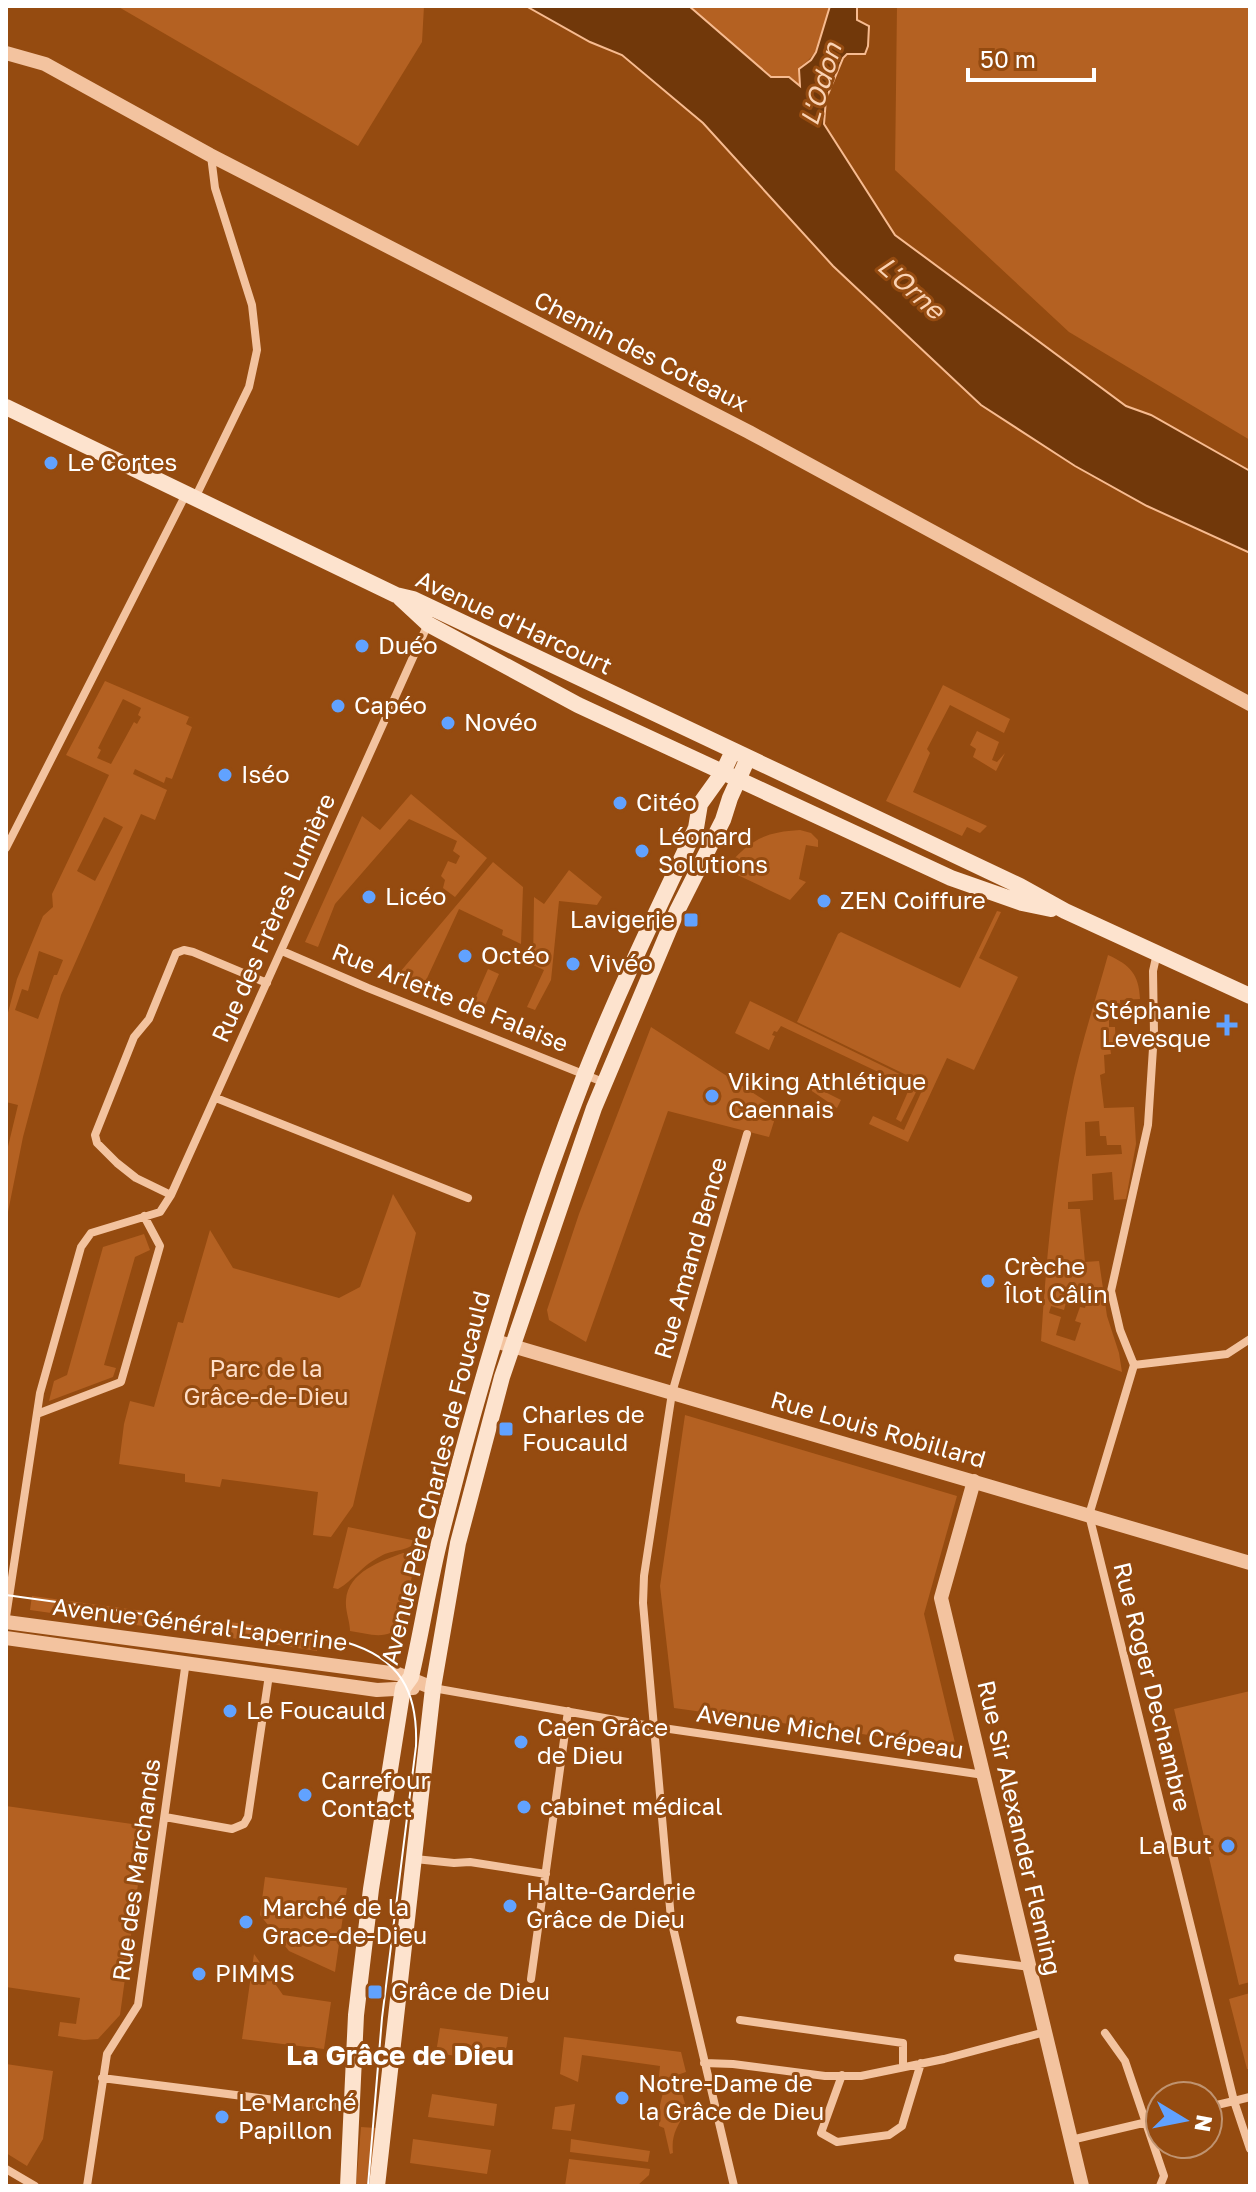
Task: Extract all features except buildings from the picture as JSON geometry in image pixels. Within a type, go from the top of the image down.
[{"type":"main road","points":[[6,407],[396,595]]},
{"type":"main road","name":"Avenue d'Harcourt","points":[[396,595],[428,624],[578,705],[967,885],[1022,903],[1065,911]]},
{"type":"main road","name":"Avenue d'Harcourt","points":[[396,595],[413,599],[1020,886],[1065,911],[1250,996]]},
{"type":"main road","points":[[731,776],[740,755]]},
{"type":"main road","name":"Avenue Père Charles de Foucauld","points":[[348,2186],[356,2015],[371,1889],[407,1683],[440,1538],[494,1340],[538,1203],[585,1075],[696,828],[700,804],[731,776]]},
{"type":"main road","name":"Avenue Père Charles de Foucauld","points":[[377,2186],[433,1688],[452,1568],[512,1346],[603,1082],[680,906],[723,820],[731,776]]},
{"type":"main road","points":[[663,898],[680,906]]},
{"type":"street","name":"Chemin des Coteaux","points":[[6,53],[45,64],[210,155],[749,432],[1250,704]]},
{"type":"street","points":[[6,848],[139,586],[249,387],[257,350],[252,305],[215,188],[210,155]]},
{"type":"street","name":"Rue des Frères Lumière","points":[[6,1620],[40,1393],[81,1247],[91,1233],[160,1212],[171,1195],[428,624]]},
{"type":"street","points":[[171,1195],[136,1178],[97,1143],[97,1126],[134,1037],[149,1019],[176,953],[184,950],[193,952],[267,983]]},
{"type":"street","name":"Rue Arlette de Falaise","points":[[282,951],[603,1082]]},
{"type":"street","points":[[1089,1515],[1134,1365],[1120,1330],[1111,1291],[1148,1125],[1154,1033],[1153,971],[1157,952]]},
{"type":"street","points":[[216,1098],[468,1198]]},
{"type":"street","name":"Rue Amand Bence","points":[[734,2186],[671,1919],[643,1603],[644,1576],[672,1393],[747,1134]]},
{"type":"street","points":[[37,1414],[121,1382],[160,1246],[144,1216]]},
{"type":"street","points":[[1134,1365],[1227,1354],[1250,1339]]},
{"type":"street","name":"Rue Louis Robillard","points":[[494,1340],[1250,1563]]},
{"type":"street","name":"Rue Sir Alexander Fleming","points":[[974,1481],[941,1598],[1082,2186]]},
{"type":"street","name":"Rue Roger Dechambre","points":[[1089,1515],[1234,2101],[1250,2149]]},
{"type":"street","name":"Avenue Général Laperrine","points":[[6,1620],[347,1666],[433,1688]]},
{"type":"street","name":"Avenue Général Laperrine","points":[[6,1638],[377,1690],[407,1683]]},
{"type":"street","name":"Rue des Marchands","points":[[87,2186],[109,2047],[138,2005],[189,1647]]},
{"type":"street","points":[[165,1817],[232,1829],[244,1824],[248,1817],[269,1674]]},
{"type":"street","name":"Avenue Michel Crépeau","points":[[433,1688],[656,1727],[984,1775]]},
{"type":"street","points":[[531,1979],[568,1711]]},
{"type":"street","points":[[415,1859],[546,1874]]},
{"type":"street","points":[[958,1958],[1030,1967]]},
{"type":"street","points":[[740,2020],[903,2043],[903,2067]]},
{"type":"street","points":[[704,2063],[825,2076],[861,2076],[1045,2032]]},
{"type":"street","points":[[1105,2033],[1125,2061],[1144,2116]]},
{"type":"street","points":[[842,2075],[821,2133],[837,2142],[889,2135],[902,2126],[921,2063]]},
{"type":"street","points":[[102,2078],[322,2106],[350,2105]]},
{"type":"street","points":[[1224,2103],[1250,2097]]},
{"type":"street","points":[[1071,2140],[1144,2122]]},
{"type":"street","points":[[1159,2160],[1164,2176],[1160,2186]]},
{"type":"street","points":[[6,2169],[35,2186]]},
{"type":"green space","points":[[117,6],[424,6],[422,42],[358,146]]},
{"type":"green space","points":[[689,6],[830,6],[817,47],[801,66],[800,87],[792,79],[771,77]]},
{"type":"green space","points":[[897,6],[1250,6],[1250,440],[1069,332],[895,170]]},
{"type":"green space","points":[[105,681],[194,719],[189,717],[186,724],[192,727],[172,779],[166,777],[164,783],[135,769],[133,774],[167,790],[155,820],[141,814],[61,995],[23,1137],[6,1222],[6,1155],[18,1105],[6,1102],[6,1020],[17,979],[43,916],[53,907],[52,894],[109,775],[66,755]],"holes":[[[123,699],[141,708],[138,715],[141,717],[137,724],[134,722],[111,764],[97,758],[101,750],[98,748]],[[104,817],[123,827],[95,881],[77,871]],[[39,951],[63,960],[57,975],[54,975],[38,1019],[15,1010],[22,989],[28,991]]]},
{"type":"green space","points":[[943,685],[1010,719],[1004,733],[950,705],[927,749],[930,753],[913,792],[987,826],[980,833],[967,827],[962,836],[886,801]]},
{"type":"green space","points":[[977,731],[999,742],[992,760],[997,762],[1005,753],[996,771],[973,757],[976,749],[970,745]]},
{"type":"green space","points":[[411,794],[487,858],[455,897],[443,888],[445,880],[441,876],[448,861],[456,864],[460,856],[453,851],[457,841],[409,819],[335,904],[318,947],[305,942],[362,816],[380,830]]},
{"type":"green space","points":[[800,830],[811,833],[818,840],[818,847],[806,845],[799,879],[806,882],[790,900],[725,869],[758,840],[776,833]]},
{"type":"green space","points":[[493,862],[523,887],[521,944],[502,935],[503,930],[459,909],[422,989],[395,978]]},
{"type":"green space","points":[[569,870],[602,897],[597,905],[559,901],[551,980],[535,1010],[527,1007],[544,970],[533,965],[534,897],[544,904]]},
{"type":"green space","points":[[997,911],[1001,912],[979,958],[1018,977],[974,1070],[947,1058],[908,1142],[869,1124],[873,1116],[904,1130],[925,1084],[797,1022],[838,934],[841,932],[960,988]]},
{"type":"green space","points":[[1108,955],[1132,971],[1138,983],[1140,999],[1120,1000],[1121,1019],[1109,1020],[1109,1027],[1115,1027],[1116,1046],[1110,1047],[1111,1054],[1104,1055],[1105,1073],[1100,1075],[1104,1108],[1134,1107],[1136,1144],[1126,1199],[1114,1200],[1112,1172],[1092,1174],[1093,1200],[1068,1202],[1068,1209],[1080,1209],[1085,1262],[1099,1261],[1107,1316],[1122,1372],[1041,1341],[1051,1219],[1064,1127],[1078,1062]],"holes":[[[1099,1121],[1100,1136],[1106,1136],[1107,1145],[1121,1145],[1122,1154],[1086,1156],[1085,1122]],[[1071,1284],[1090,1290],[1085,1308],[1080,1307],[1075,1321],[1081,1323],[1075,1341],[1056,1335],[1061,1317],[1049,1313],[1051,1306],[1064,1310]]]},
{"type":"green space","points":[[488,969],[499,974],[482,1013],[471,1008]]},
{"type":"green space","points":[[750,1001],[920,1084],[901,1122],[896,1119],[910,1087],[781,1026],[772,1035],[775,1036],[769,1050],[735,1033]]},
{"type":"green space","points":[[651,1027],[778,1109],[769,1137],[668,1111],[586,1342],[549,1320],[547,1310],[579,1214]]},
{"type":"green space","points":[[809,1084],[841,1100],[837,1108],[806,1087]]},
{"type":"green space","name":"Parc de la Grâce-de-Dieu","points":[[393,1194],[416,1233],[353,1506],[331,1537],[313,1535],[318,1492],[222,1479],[220,1487],[185,1482],[185,1474],[119,1464],[130,1401],[154,1407],[178,1322],[183,1323],[210,1230],[233,1268],[339,1298],[360,1287]]},
{"type":"green space","points":[[144,1234],[150,1250],[135,1257],[104,1365],[116,1368],[113,1377],[49,1401],[54,1381],[67,1375],[103,1247]]},
{"type":"green space","points":[[685,1415],[957,1496],[924,1614],[956,1747],[674,1708],[660,1586]]},
{"type":"green space","points":[[348,1527],[417,1541],[409,1547],[381,1556],[338,1589],[333,1588]]},
{"type":"green space","points":[[403,1553],[411,1553],[415,1562],[402,1622],[386,1634],[350,1631],[346,1600],[353,1582],[367,1569]]},
{"type":"green space","points":[[32,1596],[166,1614],[164,1629],[30,1610]]},
{"type":"green space","points":[[222,1621],[319,1634],[317,1651],[219,1636]]},
{"type":"green space","name":"La But","points":[[1250,1691],[1250,1982],[1239,1985],[1174,1709]]},
{"type":"green space","points":[[6,1806],[146,1826],[120,2015],[98,2039],[58,2036],[60,2022],[76,2024],[80,1998],[6,1987]]},
{"type":"green space","points":[[265,1877],[347,1888],[335,1972],[289,1951],[260,1915]]},
{"type":"green space","points":[[254,1954],[283,1995],[331,2002],[324,2049],[242,2039]]},
{"type":"green space","points":[[1250,1993],[1250,2069],[1247,2069],[1229,1999]]},
{"type":"green space","points":[[440,2028],[508,2037],[504,2063],[436,2053]]},
{"type":"green space","points":[[564,2037],[681,2052],[686,2072],[677,2075],[687,2111],[676,2131],[673,2153],[670,2154],[664,2128],[659,2126],[664,2088],[658,2087],[660,2066],[582,2055],[578,2082],[560,2074]]},
{"type":"green space","points":[[6,2064],[53,2071],[43,2139],[27,2166],[6,2153]]},
{"type":"green space","points":[[432,2094],[497,2104],[494,2126],[428,2117]]},
{"type":"green space","points":[[575,2104],[571,2131],[552,2129],[555,2107]]},
{"type":"green space","points":[[361,2127],[376,2128],[372,2186],[356,2186]]},
{"type":"green space","points":[[413,2139],[491,2150],[487,2174],[410,2163]]},
{"type":"green space","points":[[571,2139],[650,2151],[648,2162],[570,2152]]},
{"type":"green space","points":[[569,2159],[650,2169],[649,2175],[637,2186],[565,2186]]},
{"type":"water","points":[[526,6],[689,6],[771,77],[789,77],[800,86],[799,69],[816,52],[830,6],[857,6],[857,20],[869,26],[868,46],[865,54],[847,54],[843,58],[826,99],[824,124],[895,235],[1126,406],[1151,415],[1250,471],[1250,553],[1147,506],[1075,466],[981,405],[833,266],[703,123],[622,55],[590,42]]},
{"type":"tram line","points":[[6,1595],[345,1642],[380,1657],[402,1679],[413,1709],[416,1746],[382,2018],[368,2186]]},
{"type":"place","name":"Le Cortes","points":[[51,463]]},
{"type":"place","name":"Duéo","points":[[362,646]]},
{"type":"place","name":"Capéo","points":[[338,706]]},
{"type":"place","name":"Novéo","points":[[448,723]]},
{"type":"place","name":"Iséo","points":[[225,775]]},
{"type":"place","name":"Citéo","points":[[620,803]]},
{"type":"place","name":"Léonard Solutions","points":[[642,851]]},
{"type":"place","name":"Licéo","points":[[369,897]]},
{"type":"place","name":"ZEN Coiffure","points":[[824,901]]},
{"type":"place","name":"Lavigerie","points":[[691,920]]},
{"type":"place","name":"Octéo","points":[[465,956]]},
{"type":"place","name":"Vivéo","points":[[573,964]]},
{"type":"place","name":"Stéphanie Levesque","points":[[1227,1025]]},
{"type":"place","name":"Viking Athlétique Caennais","points":[[712,1096]]},
{"type":"place","name":"Crèche Îlot Câlin","points":[[988,1281]]},
{"type":"place","name":"Charles de Foucauld","points":[[506,1429]]},
{"type":"place","name":"Le Foucauld","points":[[230,1711]]},
{"type":"place","name":"Caen Grâce de Dieu","points":[[521,1742]]},
{"type":"place","name":"Carrefour Contact","points":[[305,1795]]},
{"type":"place","name":"cabinet médical","points":[[524,1807]]},
{"type":"place","name":"La But","points":[[1228,1846]]},
{"type":"place","name":"Halte-Garderie Grâce de Dieu","points":[[510,1906]]},
{"type":"place","name":"Marché de la Grace-de-Dieu","points":[[246,1922]]},
{"type":"place","name":"PIMMS","points":[[199,1974]]},
{"type":"place","name":"Grâce de Dieu","points":[[375,1992]]},
{"type":"place","name":"Notre-Dame de la Grâce de Dieu","points":[[622,2098]]},
{"type":"place","name":"Le Marché Papillon","points":[[222,2117]]},
{"type":"district","name":"La Grâce de Dieu","points":[[400,2055]]},
{"type":"water label","name":"L'Odon","points":[[821,84]]},
{"type":"water label","name":"L'Orne","points":[[911,288]]}]
